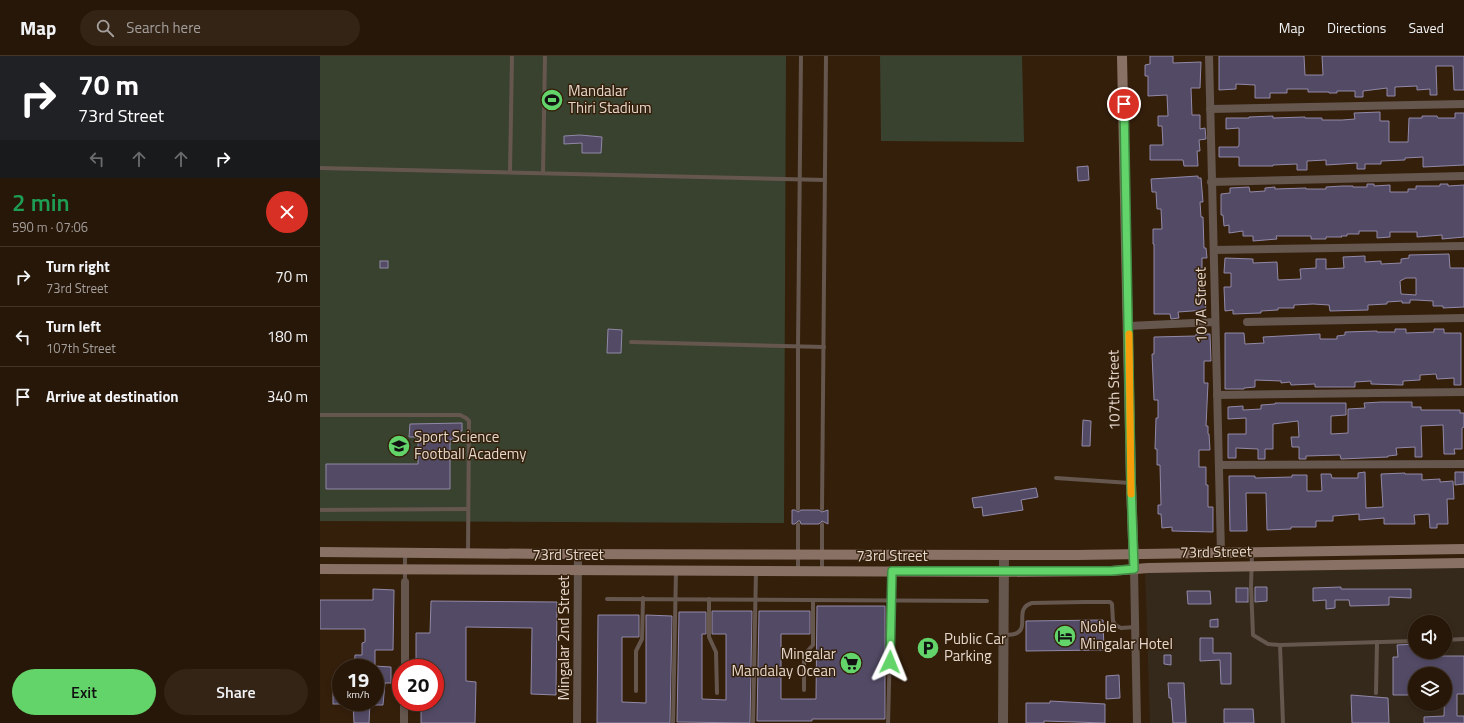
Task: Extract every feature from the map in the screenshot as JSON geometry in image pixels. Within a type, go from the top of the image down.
[{"type":"main road","name":"107th Street","points":[[1122,56],[1134,569]]},
{"type":"main road","name":"73rd Street","points":[[320,552],[1004,555],[1464,549]]},
{"type":"main road","name":"73rd Street","points":[[320,569],[1004,572],[1464,563]]},
{"type":"street","name":"107A Street","points":[[1209,56],[1221,553]]},
{"type":"street","points":[[1210,109],[1464,104]]},
{"type":"street","points":[[1211,182],[1464,176]]},
{"type":"street","points":[[1214,250],[1464,246]]},
{"type":"street","points":[[1247,322],[1464,318]]},
{"type":"street","points":[[1128,326],[1215,322]]},
{"type":"street","points":[[1217,395],[1464,392]]},
{"type":"street","points":[[1219,465],[1464,464]]},
{"type":"street","name":"Mingalar 2nd Street","points":[[577,723],[578,554]]},
{"type":"street","points":[[1003,723],[1004,555]]},
{"type":"street","name":"107th Street","points":[[1134,569],[1137,723]]},
{"type":"street","points":[[405,582],[405,659]]},
{"type":"street","points":[[404,711],[404,723]]},
{"type":"lane","points":[[510,172],[512,56]]},
{"type":"lane","points":[[544,173],[546,56]]},
{"type":"lane","points":[[798,509],[798,346],[802,56]]},
{"type":"lane","points":[[822,510],[826,56]]},
{"type":"lane","points":[[320,168],[825,180]]},
{"type":"lane","points":[[631,342],[824,347]]},
{"type":"lane","points":[[320,415],[460,415],[466,418],[468,421],[468,553]]},
{"type":"lane","points":[[1056,478],[1131,483]]},
{"type":"lane","points":[[320,510],[468,509]]},
{"type":"lane","points":[[798,524],[798,571]]},
{"type":"lane","points":[[822,524],[822,571]]},
{"type":"lane","points":[[1252,552],[1251,582],[1253,636],[1268,644],[1280,645],[1408,641]]},
{"type":"lane","points":[[405,553],[405,582]]},
{"type":"lane","points":[[673,723],[677,598],[676,570]]},
{"type":"lane","points":[[753,723],[756,570]]},
{"type":"lane","points":[[888,723],[892,571]]},
{"type":"lane","points":[[636,691],[636,651],[642,639],[643,598]]},
{"type":"lane","points":[[607,599],[677,598],[755,600],[987,601]]},
{"type":"lane","points":[[709,599],[709,637],[716,652],[717,693]]},
{"type":"lane","points":[[804,690],[804,655],[813,645],[813,600]]},
{"type":"lane","points":[[1004,635],[1018,633],[1020,630],[1023,608],[1032,603],[1110,602],[1112,604],[1115,625],[1121,628],[1135,627]]},
{"type":"lane","points":[[1452,640],[1464,639]]},
{"type":"lane","points":[[1376,693],[1377,642]]},
{"type":"lane","points":[[1280,645],[1283,723]]},
{"type":"shaded area","points":[[1464,561],[1464,723],[1150,723],[1145,566]]},
{"type":"green space","points":[[320,56],[786,56],[784,523],[320,521]]},
{"type":"green space","points":[[880,56],[1022,56],[1024,142],[881,141]]},
{"type":"building","points":[[1150,56],[1173,56],[1173,63],[1201,62],[1200,88],[1191,88],[1192,115],[1200,115],[1200,129],[1205,128],[1206,139],[1199,140],[1200,151],[1197,151],[1198,166],[1184,166],[1183,160],[1150,160],[1150,145],[1163,145],[1162,126],[1158,126],[1158,116],[1168,116],[1167,95],[1148,96],[1148,76],[1145,76],[1145,65],[1150,64]]},
{"type":"building","points":[[1219,56],[1304,56],[1305,75],[1323,75],[1322,56],[1464,56],[1464,90],[1454,90],[1453,66],[1436,66],[1437,95],[1430,95],[1430,89],[1417,90],[1417,86],[1395,87],[1395,96],[1387,96],[1387,88],[1363,91],[1363,97],[1355,97],[1355,91],[1337,91],[1337,93],[1329,93],[1308,92],[1308,89],[1287,89],[1287,93],[1270,93],[1270,98],[1255,98],[1255,85],[1236,84],[1236,89],[1219,90]]},
{"type":"building","points":[[1380,112],[1380,121],[1389,121],[1389,142],[1408,142],[1409,118],[1437,116],[1438,118],[1455,118],[1455,113],[1464,113],[1464,165],[1423,167],[1423,157],[1405,158],[1405,160],[1381,161],[1381,164],[1365,164],[1365,169],[1357,169],[1357,163],[1326,165],[1326,160],[1307,161],[1307,170],[1297,170],[1297,164],[1239,166],[1239,157],[1219,157],[1219,147],[1238,147],[1239,145],[1239,128],[1226,129],[1226,118],[1273,116],[1273,118],[1305,117],[1322,118],[1322,120],[1342,120],[1355,119],[1354,113]]},
{"type":"building","points":[[580,135],[602,137],[601,153],[582,153],[582,143],[564,144],[564,136]]},
{"type":"building","points":[[1088,166],[1089,180],[1078,181],[1077,167]]},
{"type":"building","points":[[1198,176],[1198,178],[1201,178],[1203,202],[1200,202],[1201,217],[1203,217],[1204,248],[1206,248],[1207,258],[1202,258],[1202,280],[1206,310],[1178,312],[1179,318],[1171,319],[1170,314],[1154,314],[1153,229],[1162,229],[1161,209],[1157,209],[1156,192],[1152,192],[1151,179]]},
{"type":"building","points":[[1367,184],[1374,184],[1374,186],[1390,185],[1390,192],[1408,192],[1408,189],[1416,189],[1416,186],[1440,186],[1440,184],[1448,184],[1448,186],[1464,185],[1464,237],[1442,239],[1442,235],[1417,237],[1417,232],[1390,232],[1390,237],[1377,238],[1377,231],[1359,231],[1359,234],[1347,234],[1347,236],[1341,236],[1342,237],[1326,237],[1326,239],[1311,239],[1311,236],[1276,236],[1277,239],[1253,241],[1253,236],[1243,236],[1243,231],[1229,233],[1229,225],[1224,226],[1223,215],[1221,215],[1221,194],[1230,193],[1230,188],[1249,187],[1250,192],[1265,191],[1265,188],[1275,187],[1275,189],[1326,189],[1326,187],[1342,186],[1367,187]]},
{"type":"building","points":[[1449,254],[1450,268],[1464,268],[1464,307],[1443,308],[1443,306],[1433,306],[1433,301],[1410,300],[1410,303],[1402,303],[1402,301],[1387,302],[1387,304],[1368,305],[1368,310],[1330,311],[1329,305],[1313,304],[1294,305],[1294,308],[1278,308],[1278,310],[1261,311],[1261,313],[1233,314],[1233,310],[1225,311],[1224,287],[1231,287],[1231,273],[1224,273],[1225,258],[1253,259],[1253,263],[1277,262],[1278,280],[1301,279],[1300,269],[1316,268],[1316,259],[1326,259],[1326,269],[1344,268],[1343,257],[1365,256],[1365,262],[1381,261],[1381,264],[1401,263],[1401,259],[1409,258],[1409,255]],"holes":[[[1406,278],[1416,278],[1416,295],[1401,294],[1400,281]]]},
{"type":"building","points":[[380,261],[388,261],[388,268],[380,268]]},
{"type":"building","points":[[608,329],[622,330],[621,353],[607,353]]},
{"type":"building","points":[[1395,329],[1406,329],[1406,333],[1434,332],[1434,329],[1444,329],[1444,333],[1461,333],[1461,385],[1454,385],[1454,378],[1437,379],[1436,374],[1420,375],[1420,380],[1403,381],[1403,385],[1371,384],[1371,381],[1355,382],[1355,387],[1315,387],[1315,384],[1291,385],[1290,382],[1281,383],[1281,381],[1255,380],[1255,387],[1244,389],[1225,389],[1225,333],[1244,333],[1245,344],[1264,343],[1263,337],[1320,334],[1320,339],[1337,339],[1337,336],[1345,335],[1345,332],[1395,332]]},
{"type":"building","points":[[1196,334],[1210,334],[1211,361],[1204,361],[1204,383],[1208,383],[1206,426],[1208,426],[1210,450],[1199,450],[1199,467],[1206,467],[1208,507],[1213,507],[1213,532],[1172,531],[1172,527],[1162,528],[1161,514],[1158,514],[1158,505],[1161,505],[1160,465],[1157,465],[1157,449],[1155,449],[1158,400],[1154,400],[1152,354],[1154,354],[1154,337],[1196,336]]},
{"type":"building","points":[[1412,402],[1412,407],[1421,407],[1421,410],[1460,410],[1460,413],[1464,413],[1462,449],[1454,449],[1455,454],[1444,454],[1443,425],[1421,426],[1422,457],[1415,457],[1415,447],[1396,448],[1397,455],[1388,457],[1341,459],[1340,455],[1306,456],[1306,459],[1299,459],[1299,447],[1292,447],[1291,437],[1299,437],[1298,421],[1273,424],[1273,449],[1265,449],[1265,459],[1258,459],[1258,449],[1236,448],[1236,458],[1228,458],[1228,434],[1246,434],[1246,418],[1228,419],[1228,407],[1243,406],[1243,410],[1261,409],[1261,405],[1275,403],[1346,403],[1346,415],[1331,416],[1331,434],[1348,433],[1348,409],[1365,408],[1364,403]]},
{"type":"building","points":[[1083,420],[1091,421],[1090,446],[1082,446]]},
{"type":"building","points":[[462,423],[462,431],[453,432],[453,440],[450,439],[450,489],[326,489],[326,464],[418,464],[418,437],[409,437],[410,424]]},
{"type":"building","points":[[1365,472],[1366,508],[1383,507],[1381,474],[1422,474],[1422,480],[1440,479],[1440,482],[1453,481],[1454,499],[1447,499],[1448,524],[1437,524],[1437,528],[1430,528],[1429,514],[1414,515],[1415,524],[1384,524],[1384,518],[1359,520],[1359,514],[1333,516],[1333,521],[1316,521],[1316,527],[1291,527],[1291,529],[1267,530],[1266,493],[1246,493],[1247,531],[1230,531],[1229,476],[1255,476],[1255,478],[1307,475],[1307,491],[1322,491],[1321,474],[1331,474],[1332,478],[1358,478],[1358,473]]},
{"type":"building","points":[[1455,472],[1464,472],[1464,484],[1455,485]]},
{"type":"building","points":[[1036,488],[1038,497],[1021,500],[1023,510],[983,516],[982,507],[974,508],[972,498]]},
{"type":"building","points":[[792,510],[798,512],[801,510],[819,510],[822,512],[828,510],[828,524],[822,521],[819,524],[801,524],[800,521],[798,521],[795,524],[792,524]]},
{"type":"building","points":[[1255,587],[1267,587],[1267,601],[1255,602]]},
{"type":"building","points":[[1341,587],[1341,589],[1411,589],[1411,598],[1389,597],[1389,605],[1350,606],[1349,600],[1335,600],[1335,608],[1326,609],[1326,600],[1313,601],[1313,588]]},
{"type":"building","points":[[1236,588],[1248,588],[1248,602],[1236,602]]},
{"type":"building","points":[[373,589],[394,590],[393,650],[375,650],[375,659],[355,659],[355,655],[362,655],[362,643],[365,642],[365,629],[320,629],[320,600],[373,600]]},
{"type":"building","points":[[1187,591],[1210,591],[1211,604],[1188,604]]},
{"type":"building","points":[[431,601],[557,602],[556,695],[531,694],[532,628],[466,627],[466,681],[476,682],[475,723],[421,723],[421,711],[444,711],[444,659],[416,659],[416,633],[430,633]]},
{"type":"building","name":"Mingalar Mandalay Ocean","points":[[817,606],[885,606],[885,719],[757,721],[759,611],[810,611],[810,634],[781,634],[781,699],[816,699]]},
{"type":"building","points":[[712,611],[752,611],[750,723],[677,722],[679,612],[706,612],[706,634],[702,634],[702,699],[726,700],[726,634],[712,634]]},
{"type":"building","points":[[598,615],[639,615],[639,637],[622,637],[622,702],[646,703],[646,615],[672,616],[670,723],[597,723]]},
{"type":"building","points":[[1218,619],[1218,627],[1210,627],[1210,620]]},
{"type":"building","name":"Noble Mingalar Hotel","points":[[1103,620],[1104,650],[1026,651],[1026,621]]},
{"type":"building","points":[[1200,638],[1213,638],[1213,653],[1231,653],[1231,684],[1221,684],[1220,660],[1200,661]]},
{"type":"building","points":[[1408,644],[1408,659],[1452,659],[1452,656],[1464,656],[1464,694],[1457,694],[1457,716],[1464,716],[1464,723],[1424,723],[1424,717],[1444,716],[1444,711],[1452,711],[1452,667],[1408,667],[1408,695],[1393,695],[1393,657],[1398,657],[1397,645]]},
{"type":"building","points":[[1164,655],[1171,655],[1171,665],[1164,664]]},
{"type":"building","points":[[384,667],[391,667],[391,683],[385,683],[384,694]]},
{"type":"building","points":[[1119,675],[1120,698],[1106,699],[1106,676]]},
{"type":"building","points":[[1168,683],[1184,683],[1186,723],[1173,723]]},
{"type":"building","points":[[1351,695],[1388,698],[1389,723],[1352,723]]},
{"type":"building","points":[[1050,701],[1105,704],[1105,723],[1044,721],[1044,723],[1026,723],[1026,703],[1050,703]]},
{"type":"building","points":[[1224,709],[1253,709],[1254,723],[1224,723]]},
{"type":"building","points":[[353,711],[370,711],[369,723],[354,723]]},
{"type":"slow traffic","points":[[1129,334],[1131,494]]},
{"type":"place","name":"Mandalar Thiri Stadium","points":[[552,100]]},
{"type":"place","name":"Sport Science Football Academy","points":[[399,446]]},
{"type":"place","name":"Noble Mingalar Hotel","points":[[1065,636]]},
{"type":"place","name":"Public Car Parking","points":[[928,648]]},
{"type":"place","name":"Mingalar Mandalay Ocean","points":[[851,663]]},
{"type":"route","points":[[890,662],[892,571],[1004,572],[1111,571],[1134,569],[1124,104]]}]
